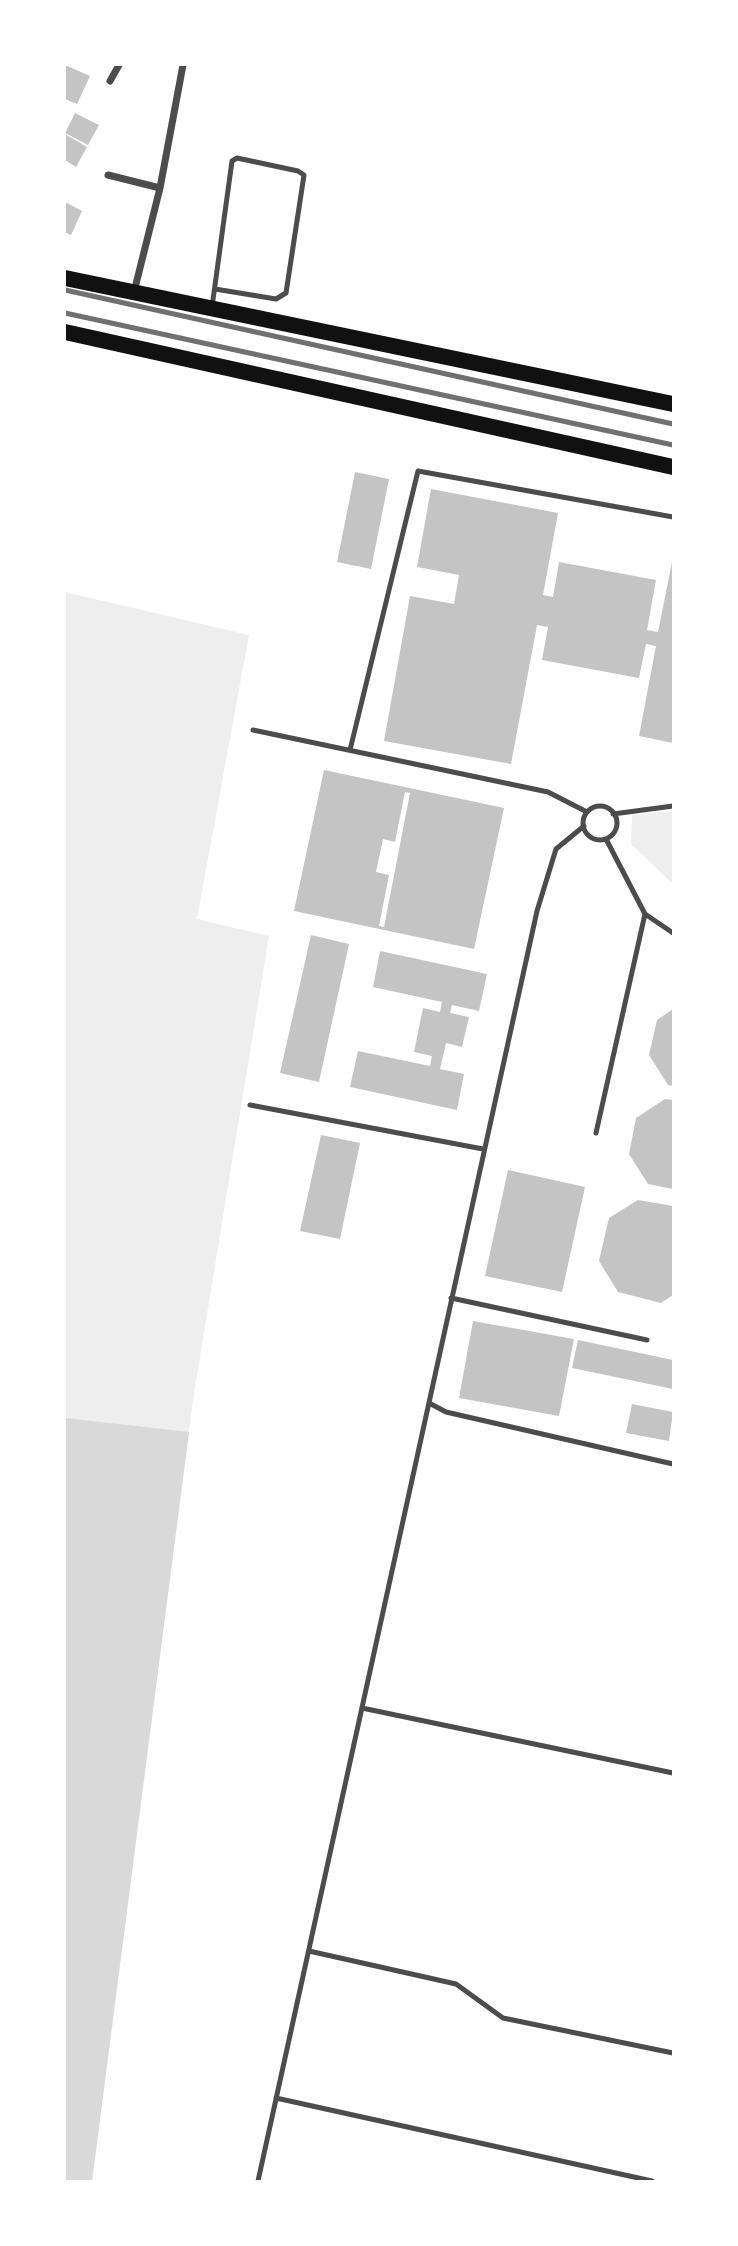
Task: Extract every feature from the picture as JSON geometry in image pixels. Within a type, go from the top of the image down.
[{"type":"main road","points":[[65,278],[673,404]]},
{"type":"main road","points":[[65,332],[673,467]]},
{"type":"street","points":[[110,80],[119,65]]},
{"type":"street","points":[[134,293],[160,188],[183,65]]},
{"type":"street","points":[[108,175],[160,188]]},
{"type":"lane","points":[[212,307],[232,161],[237,158],[298,171],[304,175],[286,293],[276,299],[215,289]]},
{"type":"lane","points":[[350,750],[418,471],[673,517]]},
{"type":"lane","points":[[253,730],[548,792],[587,812]]},
{"type":"lane","points":[[587,812],[601,806],[613,814],[673,806]]},
{"type":"lane","points":[[258,2181],[537,911],[556,849],[584,826],[587,812]]},
{"type":"lane","points":[[606,839],[616,828],[613,814]]},
{"type":"lane","points":[[584,826],[592,838],[606,839]]},
{"type":"lane","points":[[606,839],[645,914],[673,933]]},
{"type":"lane","points":[[596,1133],[645,914]]},
{"type":"lane","points":[[250,1105],[483,1149]]},
{"type":"lane","points":[[452,1298],[647,1340]]},
{"type":"lane","points":[[429,1403],[446,1412],[673,1464]]},
{"type":"lane","points":[[362,1708],[673,1773]]},
{"type":"lane","points":[[309,1951],[456,1984],[503,2018],[673,2053]]},
{"type":"lane","points":[[276,2098],[652,2181]]},
{"type":"shaded area","points":[[65,592],[249,635],[197,919],[269,936],[193,1400],[92,2181],[65,2181]]},
{"type":"shaded area","points":[[673,811],[673,884],[631,844],[632,815]]},
{"type":"shaded area","points":[[65,1418],[189,1432],[92,2181],[65,2181]]},
{"type":"building","points":[[65,65],[90,76],[77,104],[65,99]]},
{"type":"building","points":[[75,113],[99,125],[88,145],[65,133]]},
{"type":"building","points":[[65,134],[87,147],[76,167],[65,160]]},
{"type":"building","points":[[65,202],[82,211],[71,235],[65,232]]},
{"type":"building","points":[[355,472],[389,479],[371,569],[337,562]]},
{"type":"building","points":[[431,489],[558,513],[543,595],[553,597],[559,562],[656,580],[647,630],[658,632],[673,557],[673,743],[639,736],[656,646],[646,644],[639,678],[542,660],[548,627],[537,625],[511,764],[384,741],[410,596],[454,604],[459,575],[417,567]]},
{"type":"building","points":[[324,770],[504,808],[474,949],[294,911]],"holes":[[[405,792],[410,793],[384,927],[379,926],[389,875],[376,872],[383,839],[395,842]]]},
{"type":"building","points":[[311,935],[349,944],[319,1082],[280,1073]]},
{"type":"building","points":[[380,951],[487,974],[479,1011],[452,1005],[450,1013],[469,1017],[462,1047],[446,1043],[440,1069],[464,1074],[457,1110],[350,1087],[358,1051],[430,1066],[432,1056],[414,1052],[423,1008],[440,1012],[442,1002],[373,987]]},
{"type":"building","points":[[673,1009],[673,1086],[668,1085],[649,1055],[657,1020]]},
{"type":"building","points":[[665,1099],[673,1100],[673,1189],[648,1184],[629,1154],[636,1118]]},
{"type":"building","points":[[321,1135],[360,1143],[340,1239],[300,1231]]},
{"type":"building","points":[[508,1170],[585,1187],[562,1292],[485,1276]]},
{"type":"building","points":[[638,1200],[673,1206],[673,1295],[661,1303],[618,1292],[599,1261],[609,1218]]},
{"type":"building","points":[[473,1321],[574,1339],[559,1416],[459,1398]]},
{"type":"building","points":[[578,1340],[673,1360],[673,1389],[572,1368]]},
{"type":"building","points":[[632,1404],[673,1412],[669,1441],[626,1433]]},
{"type":"railway","points":[[65,290],[673,424]]},
{"type":"railway","points":[[65,313],[673,445]]}]
